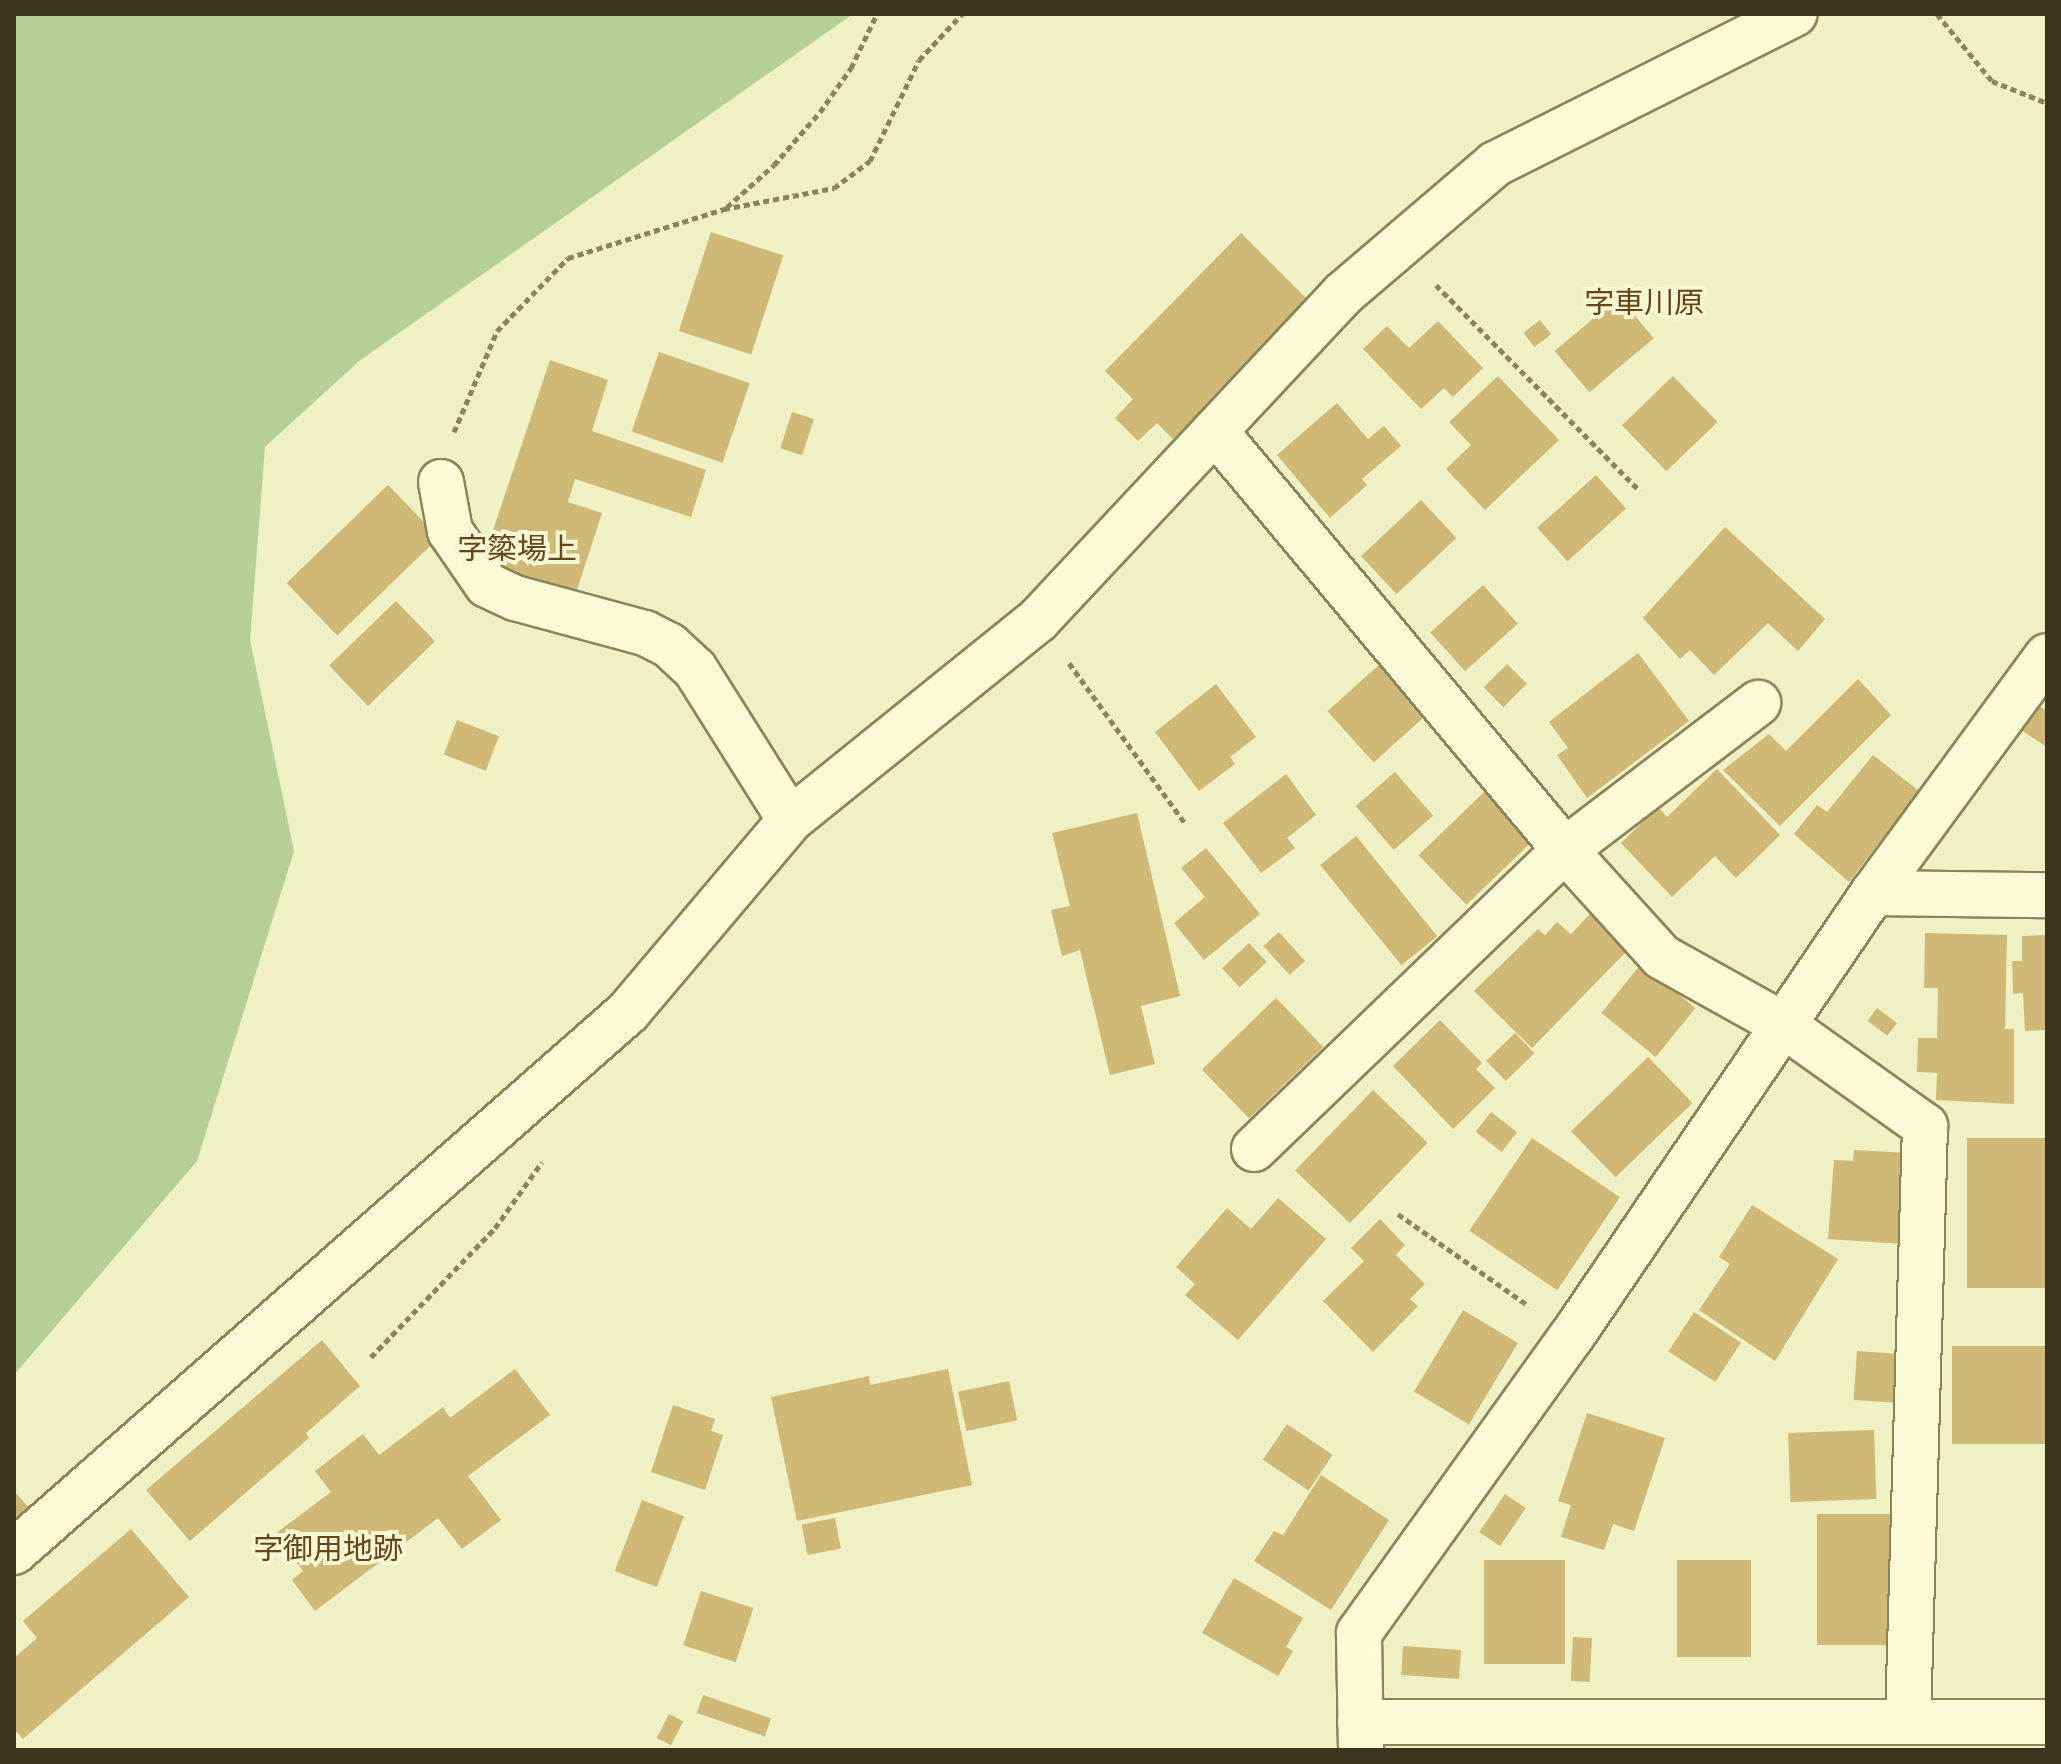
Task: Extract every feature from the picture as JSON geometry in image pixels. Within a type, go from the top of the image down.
[{"type":"street","points":[[14,1552],[628,1012],[790,820],[1038,620],[1343,294],[1495,164],[1795,14]]},
{"type":"street","points":[[1215,431],[1565,850],[1662,957],[1782,1024],[1925,1126],[1908,1721]]},
{"type":"street","points":[[441,482],[450,531],[487,585],[515,598],[645,633],[669,645],[695,669],[790,820]]},
{"type":"street","points":[[2047,656],[1873,893],[1572,1336],[1359,1633],[1360,1736],[1908,1721],[2047,1722]]},
{"type":"street","points":[[1254,1149],[1565,850],[1758,703]]},
{"type":"street","points":[[1873,893],[2047,895]]},
{"type":"path","points":[[724,209],[774,165],[820,112],[851,68],[877,14]]},
{"type":"path","points":[[441,482],[456,421],[497,331],[568,258],[724,209],[834,188],[870,161],[919,60],[962,14]]},
{"type":"path","points":[[1937,14],[1992,81],[2047,103]]},
{"type":"path","points":[[1398,247],[1640,491]]},
{"type":"path","points":[[1038,620],[1185,823]]},
{"type":"path","points":[[371,1357],[495,1228],[548,1154]]},
{"type":"path","points":[[1398,1214],[1572,1336]]},
{"type":"green space","points":[[14,14],[853,14],[359,361],[265,447],[250,640],[294,851],[197,1161],[14,1375]]},
{"type":"building","points":[[711,232],[783,255],[751,354],[679,331]]},
{"type":"building","points":[[1241,233],[1310,302],[1173,439],[1157,423],[1138,441],[1115,418],[1133,399],[1105,371]]},
{"type":"building","points":[[1619,297],[1654,338],[1589,392],[1555,351]]},
{"type":"building","points":[[1540,320],[1551,334],[1535,347],[1523,333]]},
{"type":"building","points":[[1438,321],[1483,368],[1453,397],[1444,388],[1421,409],[1363,349],[1387,326],[1409,348]]},
{"type":"building","points":[[659,352],[750,383],[722,463],[632,431]]},
{"type":"building","points":[[550,360],[608,380],[592,431],[706,470],[691,517],[575,479],[568,502],[602,513],[576,593],[482,563]]},
{"type":"building","points":[[1498,376],[1559,440],[1485,510],[1446,469],[1471,445],[1449,422]]},
{"type":"building","points":[[1673,376],[1717,422],[1666,471],[1622,425]]},
{"type":"building","points":[[1337,403],[1368,439],[1384,426],[1401,446],[1362,479],[1367,485],[1330,518],[1277,455]]},
{"type":"building","points":[[792,412],[814,419],[802,455],[780,448]]},
{"type":"building","points":[[1596,475],[1626,508],[1567,561],[1537,528]]},
{"type":"building","points":[[388,485],[439,538],[337,635],[287,583]]},
{"type":"building","points":[[1421,500],[1456,538],[1396,594],[1361,556]]},
{"type":"building","points":[[1725,527],[1825,619],[1798,651],[1768,623],[1714,675],[1690,650],[1680,659],[1643,618]]},
{"type":"building","points":[[1483,585],[1518,624],[1465,671],[1430,633]]},
{"type":"building","points":[[396,601],[435,641],[368,706],[329,666]]},
{"type":"building","points":[[1638,653],[1689,721],[1587,798],[1557,755],[1568,748],[1549,722]]},
{"type":"building","points":[[1381,663],[1427,714],[1374,762],[1327,711]]},
{"type":"building","points":[[1507,664],[1527,684],[1503,707],[1484,687]]},
{"type":"building","points":[[1858,679],[1891,715],[1780,826],[1723,770],[1769,734],[1786,751]]},
{"type":"building","points":[[1216,684],[1256,737],[1230,757],[1235,764],[1199,791],[1155,732]]},
{"type":"building","points":[[2033,701],[2047,711],[2047,747],[2016,727]]},
{"type":"building","points":[[457,720],[499,736],[486,771],[444,755]]},
{"type":"building","points":[[1873,755],[1919,791],[1849,882],[1794,834],[1817,805],[1827,812]]},
{"type":"building","points":[[1717,769],[1780,835],[1736,878],[1715,856],[1672,897],[1621,843],[1658,807],[1667,817]]},
{"type":"building","points":[[1395,772],[1433,816],[1394,850],[1356,806]]},
{"type":"building","points":[[1286,774],[1316,815],[1287,838],[1295,848],[1261,873],[1223,823]]},
{"type":"building","points":[[1484,792],[1532,842],[1466,905],[1419,855]]},
{"type":"building","points":[[1137,813],[1180,996],[1141,1006],[1155,1064],[1110,1075],[1080,950],[1062,956],[1051,910],[1070,906],[1052,833]]},
{"type":"building","points":[[1356,836],[1437,936],[1401,965],[1320,865]]},
{"type":"building","points":[[1206,848],[1260,914],[1204,960],[1174,923],[1205,897],[1181,868]]},
{"type":"building","points":[[1591,913],[1628,950],[1532,1048],[1474,991],[1538,929],[1545,935],[1557,922],[1571,934]]},
{"type":"building","points":[[1279,932],[1305,961],[1289,975],[1263,946]]},
{"type":"building","points":[[1925,933],[2007,935],[2005,1029],[2014,1029],[2014,1104],[1936,1100],[1937,1073],[1917,1072],[1918,1038],[1937,1038],[1938,988],[1924,988]]},
{"type":"building","points":[[2047,935],[2047,1030],[2025,1031],[2023,993],[2013,994],[2012,961],[2022,961],[2022,936]]},
{"type":"building","points":[[1249,943],[1267,962],[1240,987],[1222,968]]},
{"type":"building","points":[[1641,964],[1695,1008],[1656,1057],[1601,1013]]},
{"type":"building","points":[[1276,998],[1323,1047],[1249,1118],[1202,1070]]},
{"type":"building","points":[[1877,1008],[1897,1023],[1887,1036],[1867,1021]]},
{"type":"building","points":[[1440,1020],[1482,1063],[1476,1069],[1495,1088],[1453,1129],[1393,1066]]},
{"type":"building","points":[[1515,1033],[1534,1053],[1506,1081],[1486,1061]]},
{"type":"building","points":[[1648,1057],[1692,1103],[1615,1177],[1571,1131]]},
{"type":"building","points":[[1373,1090],[1428,1143],[1350,1223],[1295,1171]]},
{"type":"building","points":[[1491,1112],[1517,1132],[1502,1152],[1476,1132]]},
{"type":"building","points":[[1532,1138],[1620,1197],[1557,1290],[1469,1231]]},
{"type":"building","points":[[1967,1138],[2047,1138],[2047,1288],[1967,1288]]},
{"type":"building","points":[[1854,1150],[1909,1153],[1903,1244],[1828,1239],[1834,1160],[1853,1161]]},
{"type":"building","points":[[1278,1198],[1326,1239],[1238,1340],[1185,1295],[1195,1284],[1176,1267],[1227,1208],[1251,1229]]},
{"type":"building","points":[[1752,1205],[1838,1259],[1775,1361],[1699,1310],[1730,1264],[1719,1257]]},
{"type":"building","points":[[1380,1219],[1405,1245],[1396,1255],[1425,1284],[1410,1299],[1418,1306],[1373,1352],[1323,1301],[1364,1261],[1351,1248]]},
{"type":"building","points":[[1463,1310],[1518,1343],[1469,1424],[1414,1391]]},
{"type":"building","points":[[1694,1312],[1741,1342],[1715,1382],[1668,1351]]},
{"type":"building","points":[[322,1340],[360,1386],[306,1433],[309,1438],[190,1541],[146,1490]]},
{"type":"building","points":[[1952,1346],[2047,1346],[2047,1444],[1952,1444]]},
{"type":"building","points":[[1857,1351],[1903,1354],[1899,1403],[1854,1400]]},
{"type":"building","points":[[515,1369],[550,1415],[468,1476],[501,1520],[462,1549],[438,1518],[315,1611],[292,1580],[303,1571],[275,1534],[331,1492],[315,1471],[363,1434],[379,1455],[443,1407],[450,1418]]},
{"type":"building","points":[[948,1369],[972,1485],[797,1521],[771,1397],[869,1376],[870,1385]]},
{"type":"building","points":[[1009,1381],[1017,1420],[966,1431],[958,1392]]},
{"type":"building","points":[[673,1405],[715,1419],[711,1431],[723,1435],[705,1490],[651,1472]]},
{"type":"building","points":[[1587,1413],[1665,1438],[1634,1531],[1613,1524],[1604,1550],[1561,1537],[1571,1505],[1558,1501]]},
{"type":"building","points":[[1287,1424],[1333,1455],[1309,1490],[1263,1460]]},
{"type":"building","points":[[1874,1430],[1876,1499],[1790,1502],[1788,1433]]},
{"type":"building","points":[[1321,1475],[1389,1520],[1331,1610],[1254,1561],[1274,1531],[1283,1535]]},
{"type":"building","points":[[14,1491],[34,1513],[14,1531]]},
{"type":"building","points":[[1505,1494],[1526,1508],[1500,1546],[1479,1532]]},
{"type":"building","points":[[642,1500],[684,1516],[657,1587],[615,1571]]},
{"type":"building","points":[[1817,1514],[1890,1514],[1890,1645],[1817,1645]]},
{"type":"building","points":[[835,1518],[841,1548],[808,1555],[802,1524]]},
{"type":"building","points":[[131,1529],[189,1597],[23,1739],[14,1729],[14,1658],[37,1638],[23,1621]]},
{"type":"building","points":[[1484,1560],[1565,1560],[1565,1664],[1484,1664]]},
{"type":"building","points":[[1677,1560],[1751,1560],[1751,1657],[1677,1657]]},
{"type":"building","points":[[1234,1578],[1303,1618],[1286,1647],[1293,1651],[1278,1676],[1202,1633]]},
{"type":"building","points":[[701,1591],[753,1608],[736,1662],[683,1645]]},
{"type":"building","points":[[1573,1637],[1592,1638],[1590,1682],[1571,1681]]},
{"type":"building","points":[[1403,1646],[1461,1650],[1459,1679],[1401,1675]]},
{"type":"building","points":[[703,1695],[771,1718],[765,1736],[697,1713]]},
{"type":"building","points":[[669,1714],[683,1721],[671,1745],[657,1738]]},
{"type":"district","name":"字車川原","points":[[1644,304]]},
{"type":"district","name":"字簗場上","points":[[517,550]]},
{"type":"district","name":"字御用地跡","points":[[328,1550]]}]
